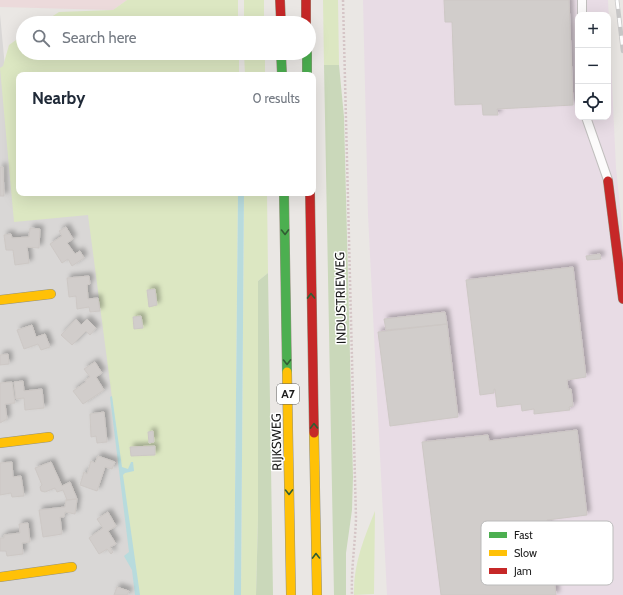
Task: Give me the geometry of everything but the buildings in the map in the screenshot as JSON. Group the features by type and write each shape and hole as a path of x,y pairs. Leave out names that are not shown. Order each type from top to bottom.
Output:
{"main road":[{"path":"280,0 281,16"},
{"path":"306,0 306,16"},
{"path":"281,60 282,72"},
{"path":"307,60 307,72"},
{"path":"608,181 623,299"},
{"name":"RIJKSWEG","path":"284,196 291,595"},
{"name":"A7","path":"310,196 317,595"},
{"path":"0,300 51,294"},
{"path":"0,443 49,437"},
{"path":"0,577 72,567"}],"lane":[{"path":"582,0 582,12"},
{"path":"587,120 608,181"}],"path":[{"name":"INDUSTRIEWEG","path":"343,0 355,506 352,595"}],"shaded area":[{"path":"0,0 127,0 113,10 0,7"},
{"path":"363,0 608,0 609,12 575,12 575,120 611,120 611,63 616,168 623,235 623,595 387,595 368,215"},
{"path":"0,14 19,217 91,210 200,595 0,595"}],"green space":[{"path":"127,0 238,0 238,16 53,16 59,12 113,10"},
{"path":"244,0 264,0 264,16 244,16"},
{"path":"323,0 338,0 339,65 324,65"},
{"path":"16,40 16,60 239,60 239,72 16,72 16,196 238,196 234,595 138,595 88,215 14,222 0,68 3,66 9,45"},
{"path":"244,60 265,60 265,72 245,72"},
{"path":"324,65 339,65 344,117 353,477 352,510 346,553 346,595 334,595"},
{"path":"244,196 267,196 268,273 258,281 258,518 256,595 241,595"},
{"path":"268,273 273,595 256,595 258,518 258,281"},
{"path":"375,511 374,594 354,595 357,562"}],"water":[{"path":"238,196 244,196 241,595 234,595"},
{"path":"112,396 122,467 128,469 131,462 133,462 134,471 123,475 140,595 135,595 132,570 124,556 129,552 110,397"}],"railway":[{"path":"617,0 623,51"}],"traffic: fast":[{"path":"281,60 282,72"},
{"path":"307,60 307,72"},
{"path":"284,196 287,372"}],"traffic: slow":[{"path":"0,300 51,294"},
{"path":"287,372 291,595"},
{"path":"314,433 317,595"},
{"path":"0,443 49,437"},
{"path":"0,577 72,567"}],"traffic: jam":[{"path":"280,0 281,16"},
{"path":"306,0 306,16"},
{"path":"608,181 623,299"},
{"path":"310,196 314,433"}]}
